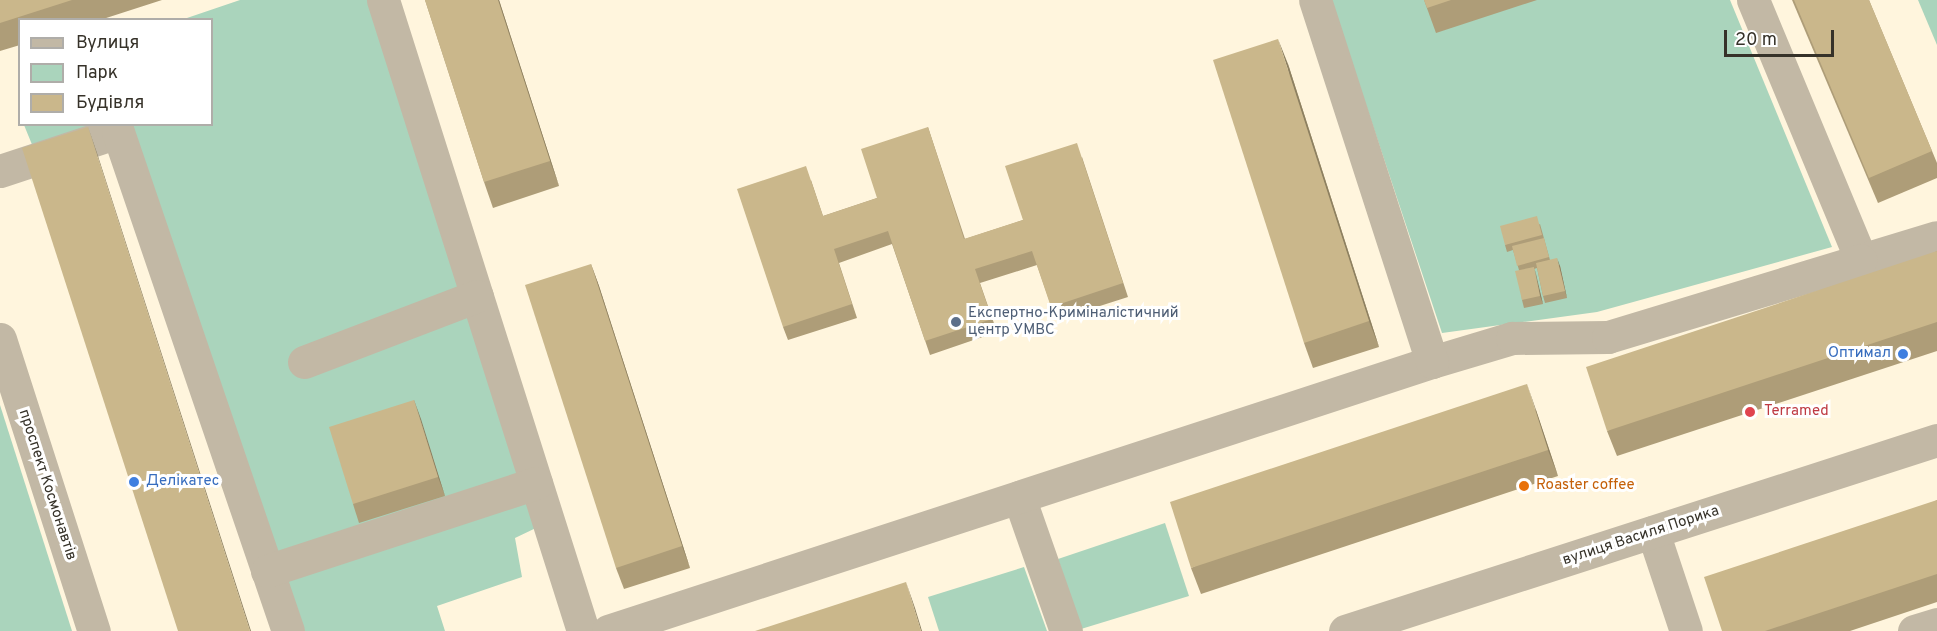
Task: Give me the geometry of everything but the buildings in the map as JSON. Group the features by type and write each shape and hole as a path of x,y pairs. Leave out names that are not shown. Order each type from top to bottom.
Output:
{"street":[{"path":"383,0 583,631"},
{"path":"1315,0 1432,362"},
{"path":"1753,0 1861,260"},
{"path":"0,171 118,132 288,631"},
{"path":"608,631 1432,362 1512,338 1608,337 1937,237"},
{"path":"304,362 477,296"},
{"name":"проспект Космонавтів","path":"0,339 93,631"},
{"name":"вулиця Василя Порика","path":"1345,631 1937,440"},
{"path":"267,571 536,483"},
{"path":"1019,497 1066,631"},
{"path":"1653,532 1686,631"},
{"path":"1914,631 1937,624"}],"green space":[{"path":"240,0 369,0 538,527 515,538 522,577 437,606 445,631 295,631 128,126 213,126 213,18 187,18"},
{"path":"1331,0 1730,0 1832,247 1597,312 1442,333"},
{"path":"1918,0 1937,0 1937,45"},
{"path":"24,126 95,126 33,147"},
{"path":"0,405 72,631 0,631"},
{"path":"1165,523 1189,596 1081,629 1058,559"},
{"path":"1024,567 1047,631 939,631 928,597"}],"place":[{"name":"Експертно-Криміналістичний центр УМВС","path":"956,322"},
{"name":"Оптимал","path":"1903,354"},
{"name":"Terramed","path":"1750,412"},
{"name":"Делікатес","path":"134,482"},
{"name":"Roaster coffee","path":"1524,486"}]}
